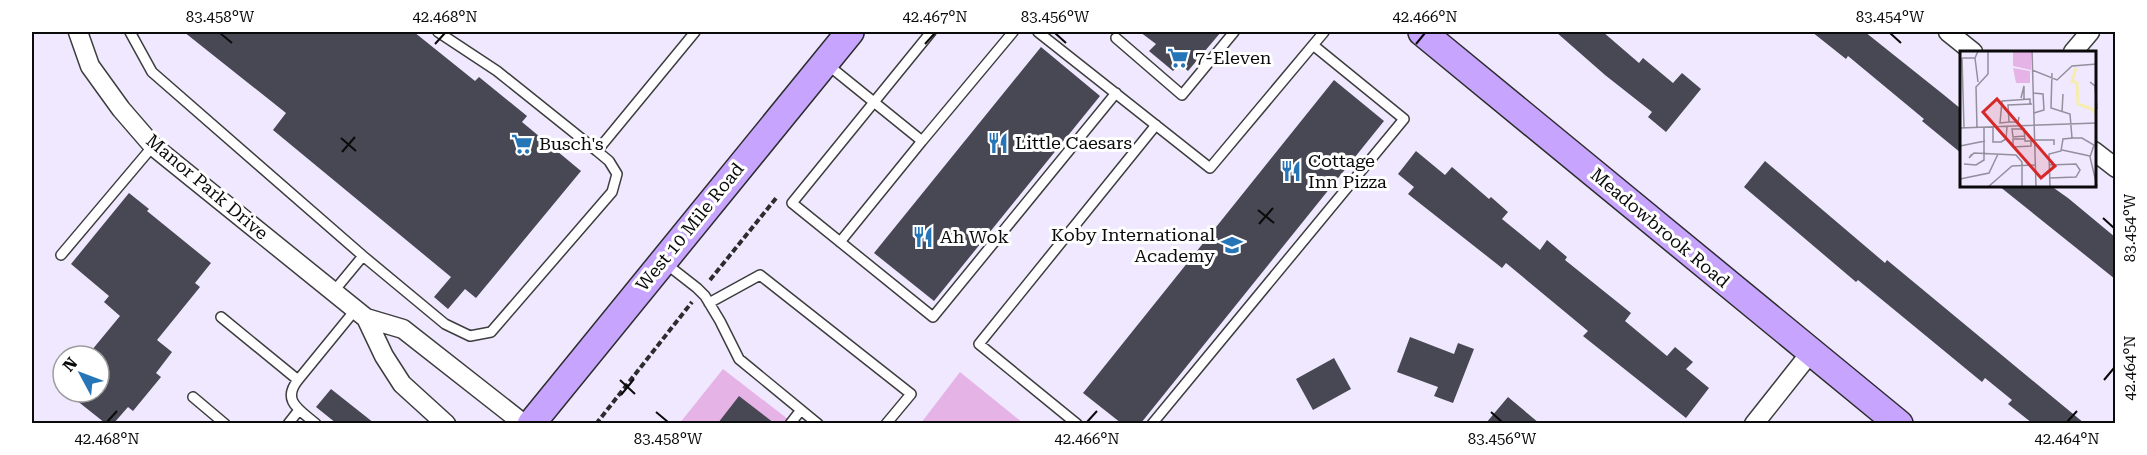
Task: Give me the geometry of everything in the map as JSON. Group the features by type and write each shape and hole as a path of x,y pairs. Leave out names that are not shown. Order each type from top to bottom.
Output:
{"street":[{"name":"Manor Park Drive","path":"78,32 90,66 121,109 153,146 361,313 403,329 524,423"},
{"name":"West 10 Mile Road","path":"531,423 849,32"},
{"name":"Meadowbrook Road","path":"1422,32 1899,423"},
{"path":"1948,32 1972,51"},
{"path":"2074,51 2090,32"},
{"path":"2096,153 2115,168"},
{"name":"Manor Park Drive","path":"361,313 402,384 446,423"},
{"path":"1754,423 1811,352"}],"lane":[{"path":"130,32 152,72 363,256 445,324 470,336 491,332 612,192 617,174 609,161 497,71 438,32"},
{"path":"597,151 695,32"},
{"path":"931,32 792,203 933,317 1116,93"},
{"path":"840,242 1013,32"},
{"path":"1038,32 1210,168 1324,32"},
{"path":"1116,38 1182,95 1234,32"},
{"path":"1152,423 1404,119 1313,45"},
{"path":"824,62 922,141"},
{"path":"1077,423 979,344 1156,125"},
{"path":"61,255 153,146"},
{"path":"334,291 363,256"},
{"path":"663,261 701,291 739,359 818,423"},
{"path":"709,303 760,274 910,394 886,423"},
{"path":"316,423 292,402 291,394 298,380 361,313"},
{"path":"221,317 298,380"},
{"path":"192,397 225,423"},
{"path":"288,423 299,410"},
{"path":"790,423 801,410"}],"path":[{"path":"596,423 781,192"}],"shaded area":[{"path":"723,369 793,423 679,424"},
{"path":"960,372 1023,423 921,423"}],"building":[{"path":"184,32 414,32 475,81 479,77 527,116 522,122 581,171 476,298 465,289 448,309 434,297 451,277 273,130 286,113"},
{"name":"7-Eleven","path":"1140,32 1221,32 1188,71 1180,64 1173,71 1149,51 1156,44"},
{"path":"1556,32 1603,32 1639,63 1643,58 1673,83 1682,73 1701,89 1666,132 1648,117 1652,112"},
{"path":"1812,32 1865,32 1944,95 1960,108 1960,152 1848,56 1846,59"},
{"path":"1041,47 1100,96 934,301 874,253"},
{"path":"1334,80 1384,121 1141,423 1121,423 1083,393"},
{"path":"1416,151 1445,175 1452,167 1489,199 1491,197 1508,212 1502,219 1540,250 1547,240 1567,257 1565,260 1631,313 1625,321 1667,356 1675,347 1693,362 1686,369 1709,388 1686,418 1583,336 1588,331 1506,263 1502,268 1408,194 1414,187 1398,174"},
{"path":"1765,161 1885,263 1887,260 2084,423 2032,423 2008,404 2012,400 1985,378 1982,382 1858,280 1856,282 1744,187"},
{"path":"2001,188 2054,188 2068,198 2115,237 2115,279"},
{"path":"129,193 149,209 147,211 211,263 195,283 200,287 157,340 172,352 156,373 161,377 133,411 128,407 114,423 105,423 81,404 111,404 111,344 97,344 120,316 104,302 109,296 71,264"},
{"path":"1410,337 1454,354 1458,343 1474,349 1453,403 1434,396 1438,387 1397,372"},
{"path":"1334,358 1351,389 1313,410 1296,379"},
{"path":"331,389 374,423 336,423 316,407"},
{"path":"739,396 774,423 718,423"},
{"path":"1508,397 1539,423 1486,423"}],"place":[{"name":"7-Eleven","path":"1178,58"},
{"name":"Little Caesars","path":"998,143"},
{"name":"Busch's","path":"522,144"},
{"name":"Cottage Inn Pizza","path":"1291,171"},
{"name":"Ah Wok","path":"923,237"},
{"name":"Koby International Academy","path":"1232,245"}]}
